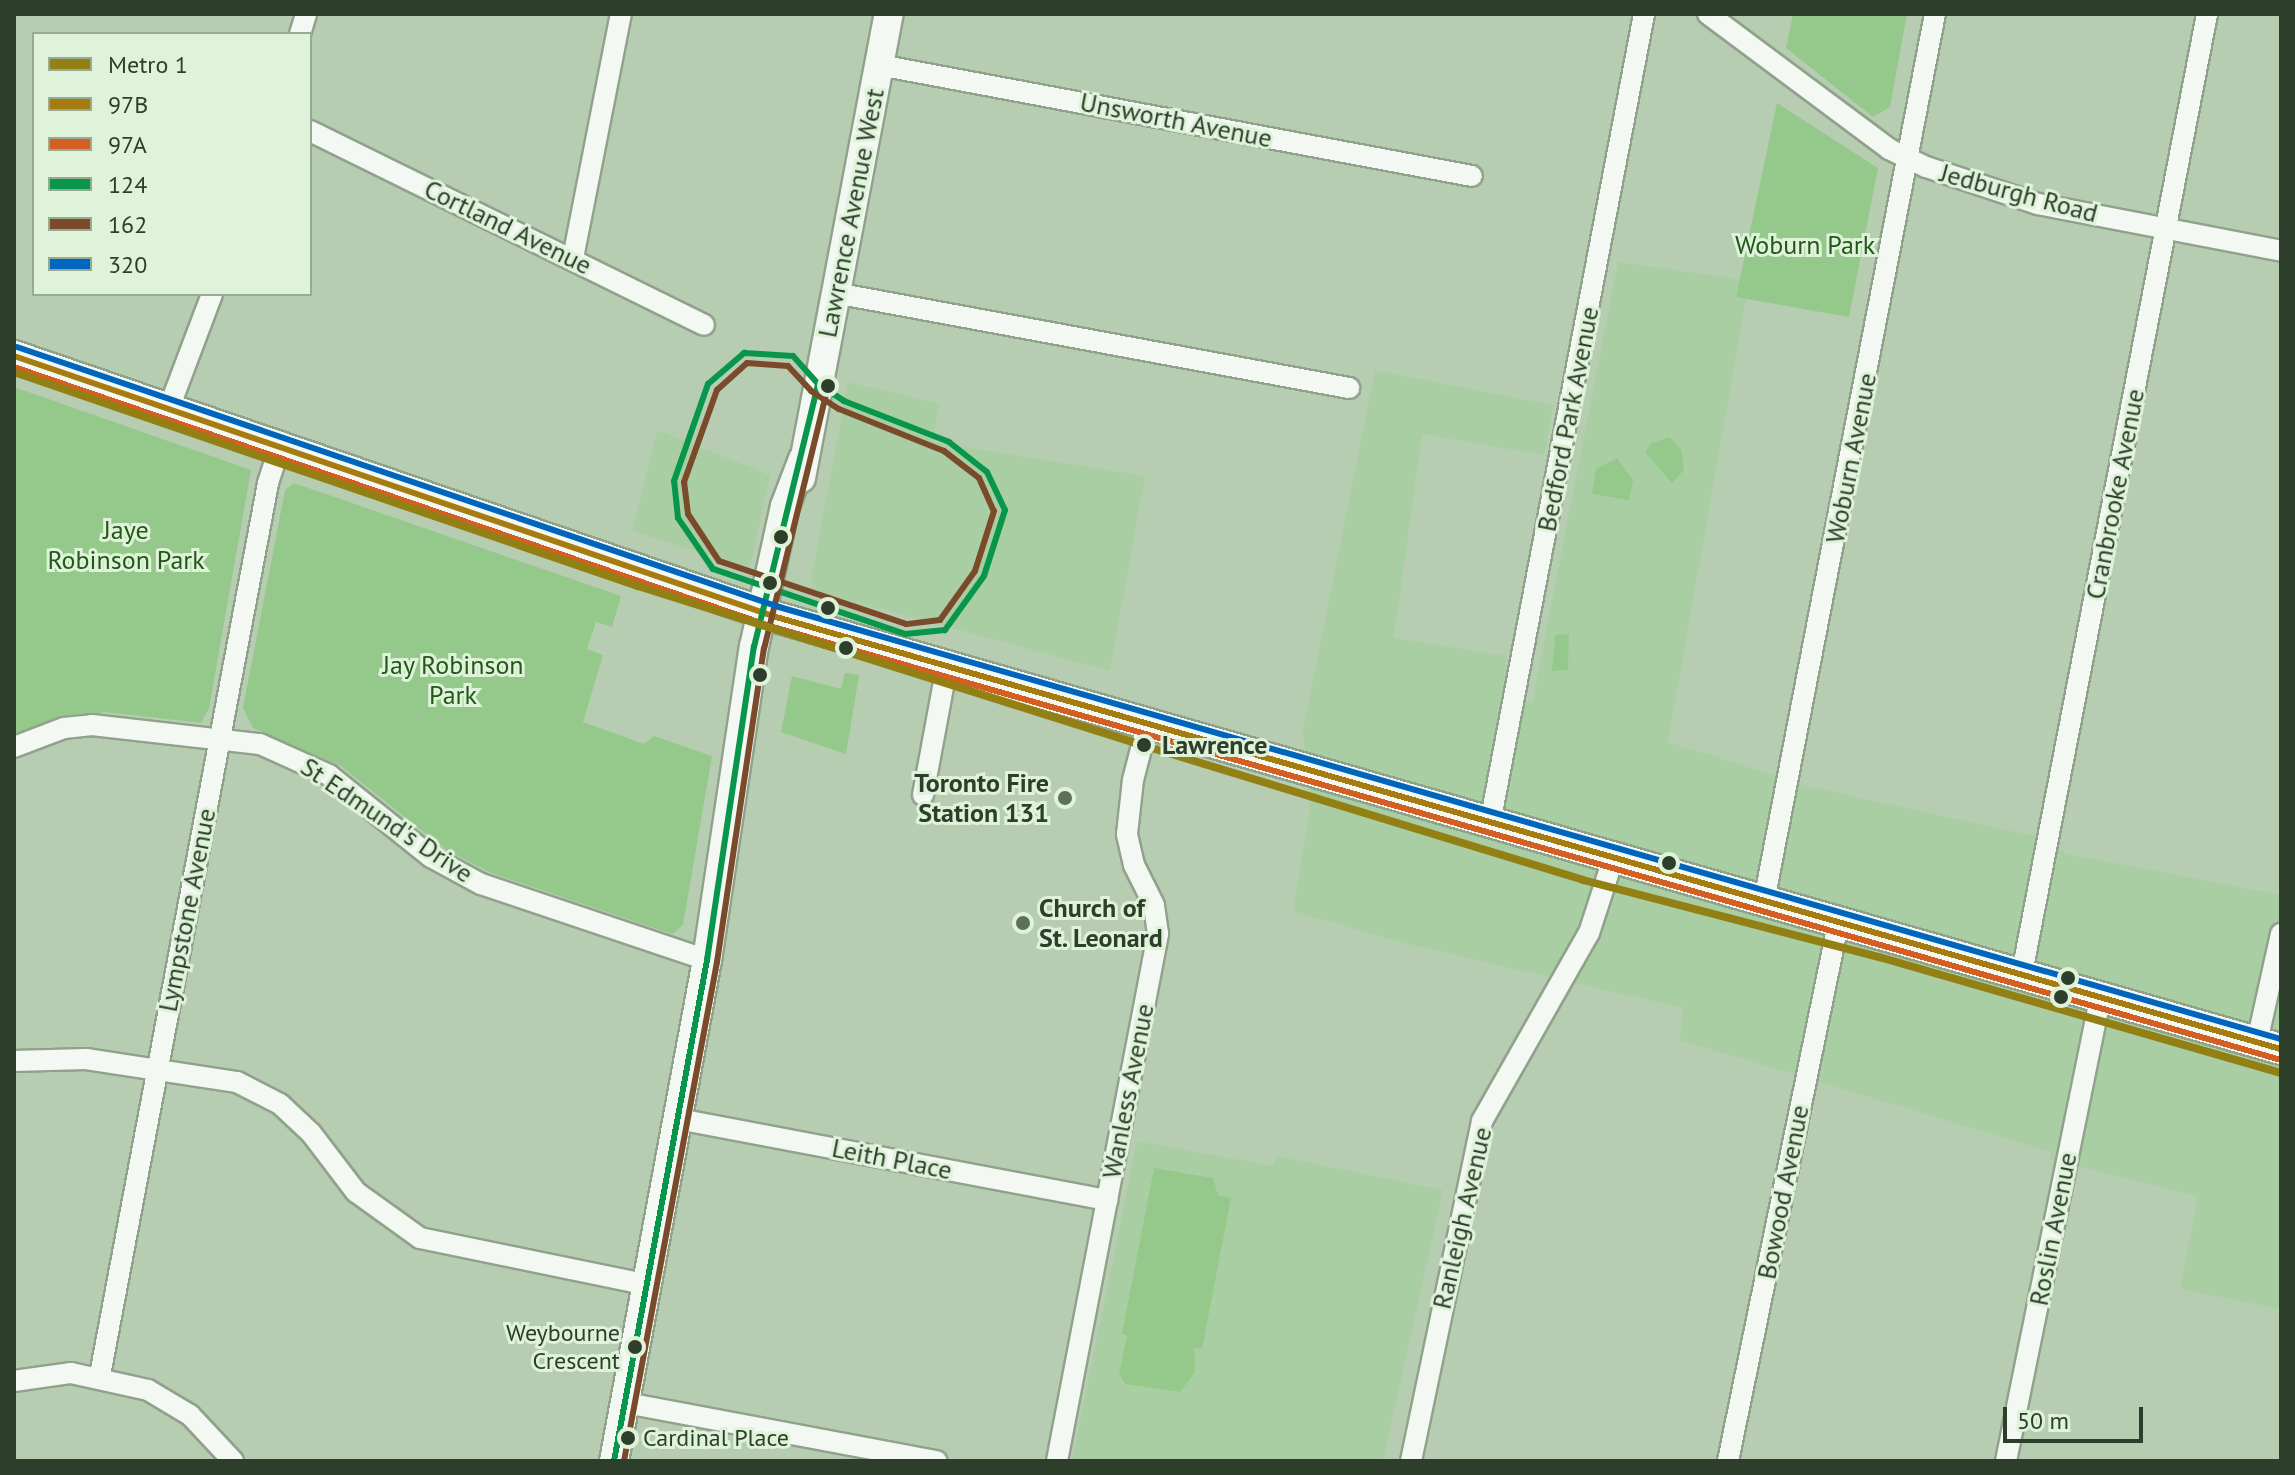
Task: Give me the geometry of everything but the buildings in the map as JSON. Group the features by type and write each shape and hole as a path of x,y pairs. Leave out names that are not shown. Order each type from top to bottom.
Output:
{"main road":[{"name":"Lawrence Avenue West","path":"614,1461 707,960 738,759 769,614 785,506 803,459 889,14"},
{"path":"14,356 769,614 1147,726 1838,924 2022,973 2269,1046"}],"street":[{"path":"573,258 621,14"},
{"name":"Bedford Park Avenue","path":"1490,823 1644,14"},
{"name":"Jedburgh Road","path":"1708,14 1907,158 1997,193 2281,251"},
{"name":"Woburn Avenue","path":"1764,901 1935,14"},
{"name":"Cranbrooke Avenue","path":"2022,973 2207,14"},
{"name":"Unsworth Avenue","path":"879,65 1472,176"},
{"name":"Cortland Avenue","path":"312,132 704,325"},
{"path":"835,293 1349,388"},
{"path":"169,408 211,296"},
{"name":"Lympstone Avenue","path":"100,1375 268,483 280,446"},
{"path":"923,795 947,666"},
{"name":"St Edmund's Drive","path":"14,747 64,728 92,725 260,744 313,765 359,795 431,857 481,884 707,960"},
{"name":"Wanless Avenue","path":"1057,1461 1158,934 1154,905 1134,865 1127,834 1133,780 1147,726"},
{"name":"Ranleigh Avenue","path":"1411,1461 1482,1121 1589,933 1613,859"},
{"name":"Bowood Avenue","path":"1728,1461 1838,924"},
{"path":"2269,1046 2281,934"},
{"name":"Roslin Avenue","path":"2006,1461 2101,996"},
{"path":"14,1061 86,1059 237,1082 280,1104 311,1133 356,1192 420,1238 648,1285"},
{"name":"Leith Place","path":"678,1119 1107,1200"},
{"path":"14,1381 52,1373 100,1375 168,1400 207,1430 233,1461"},
{"path":"626,1403 937,1461"}],"shaded area":[{"path":"1618,262 1739,279 1736,297 1746,299 1668,742 1811,787 2034,836 2068,854 2281,895 2281,1309 2180,1289 2198,1196 2050,1159 2051,1152 1680,1040 1683,1008 1399,942 1293,911 1310,810 1303,731 1375,370 1553,405 1544,455 1422,434 1394,638 1507,656 1504,695 1532,703"},
{"path":"848,382 939,404 933,442 1145,476 1110,671 819,592 811,580"},
{"path":"657,430 770,475 750,568 632,531"},
{"path":"1137,1141 1274,1166 1277,1156 1443,1190 1383,1461 1072,1461"}],"green space":[{"path":"1793,14 1907,14 1890,107 1873,117 1786,48"},
{"name":"Woburn Park","path":"1777,103 1878,168 1849,317 1736,297"},
{"name":"Jaye Robinson Park","path":"14,387 251,470 209,708 201,723 104,712 14,733"},
{"path":"1670,437 1681,450 1684,470 1672,483 1645,452 1651,443"},
{"path":"1617,458 1633,480 1629,500 1592,494 1596,469"},
{"name":"Jay Robinson Park","path":"294,483 621,596 612,627 596,622 587,649 603,655 583,722 644,744 654,736 712,756 683,925 672,934 491,873 445,849 341,766 253,728 243,708 285,490"},
{"path":"1569,634 1568,670 1552,671 1555,635"},
{"path":"845,673 859,675 846,754 781,732 792,676 841,689"},
{"path":"1154,1168 1213,1178 1218,1195 1231,1198 1202,1349 1194,1348 1195,1372 1180,1392 1125,1384 1119,1374 1127,1336 1122,1334"}],"metro line":[{"name":"1","path":"14,372 638,586 1142,745 1583,880 1879,957 2281,1073"}],"transit line":[{"name":"320","path":"17,347 779,607 2281,1039"},
{"name":"124","path":"744,353 793,356 818,384 844,401 949,442 987,472 1005,510 984,576 945,630 905,634 713,569 678,518 674,481 708,384 744,353"},
{"name":"97B","path":"14,356 776,617 2281,1049"},
{"name":"162","path":"747,363 788,366 811,391 839,409 944,451 979,478 994,511 975,571 940,620 906,624 719,561 688,514 684,482 717,390 747,363"},
{"name":"97A","path":"14,367 773,627 2278,1059"},
{"name":"124","path":"614,1461 707,960 754,647 818,384"},
{"name":"162","path":"624,1461 717,962 764,649 828,386"}],"place":[{"name":"Lawrence","path":"1144,745"},
{"name":"Toronto Fire Station 131","path":"1065,798"},
{"name":"Church of St. Leonard","path":"1023,923"},
{"name":"Weybourne Crescent","path":"635,1347"},
{"name":"Cardinal Place","path":"628,1438"}]}
